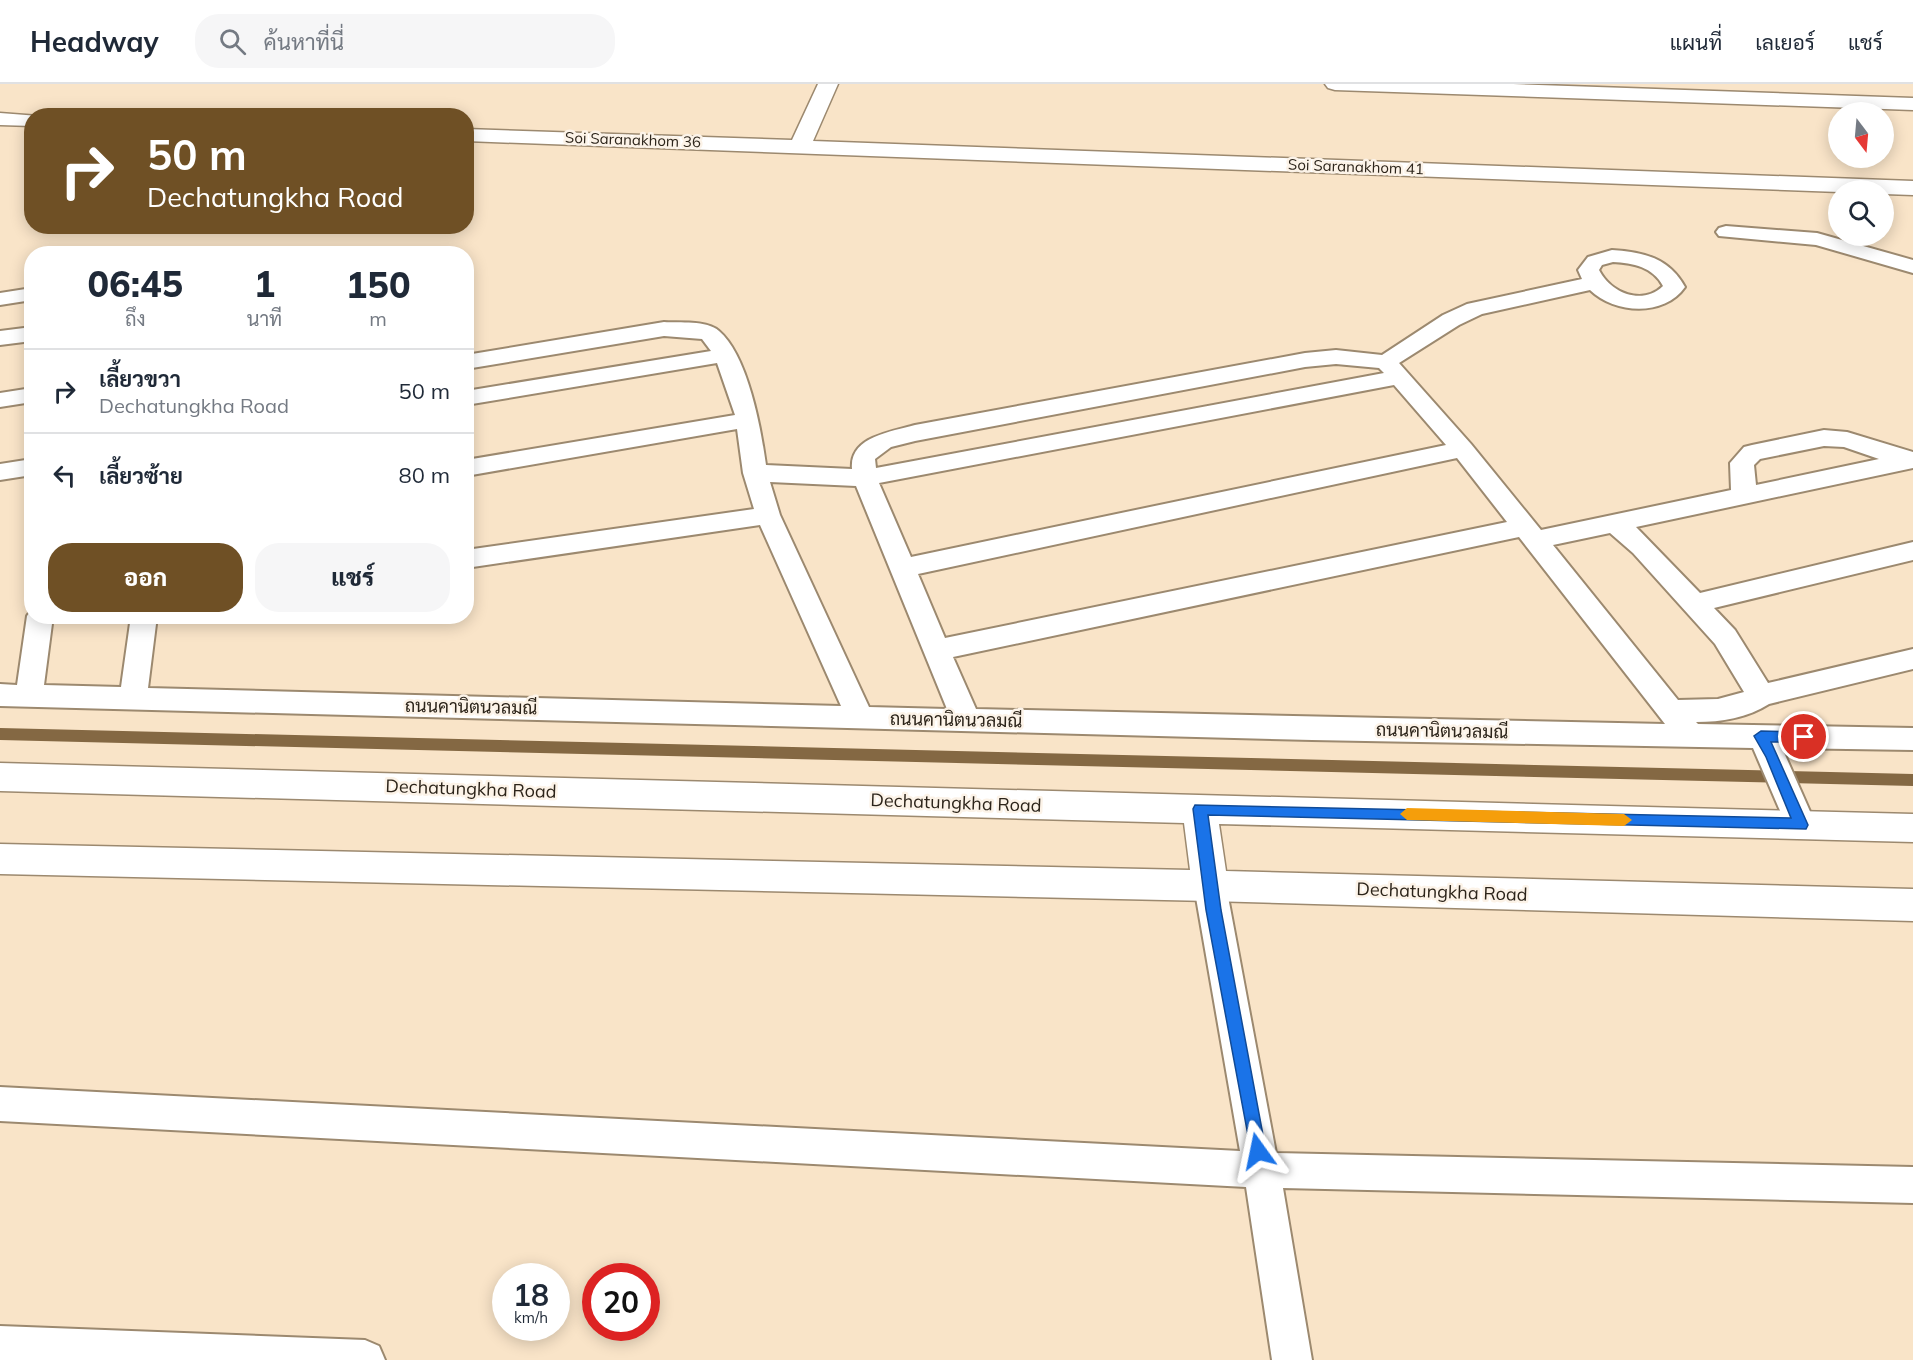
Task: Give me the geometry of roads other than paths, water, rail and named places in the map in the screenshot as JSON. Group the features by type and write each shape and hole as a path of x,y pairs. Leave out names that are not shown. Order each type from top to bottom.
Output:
{"street":[{"path":"800,146 828,84"},
{"path":"1335,84 1913,104"},
{"path":"0,119 24,120"},
{"name":"Soi Saranakhom 36","path":"474,135 800,146"},
{"name":"Soi Saranakhom 41","path":"800,146 1913,188"},
{"name":"Dechatungkha Road","path":"0,777 1200,809 1796,815 1913,828"},
{"path":"1200,809 1212,898"},
{"name":"Dechatungkha Road","path":"0,859 1212,898 1913,905"}],"lane":[{"path":"1726,232 1817,240 1913,267"},
{"path":"755,473 866,478 1393,370 1451,320 1475,309 1592,283"},
{"path":"0,299 24,295"},
{"path":"474,361 664,329 696,330 710,334 725,355 748,420 755,473 768,515 860,717"},
{"path":"0,338 24,335"},
{"path":"474,397 725,355"},
{"path":"966,720 866,478 863,457 883,441 915,433 1305,360 1336,357 1393,370 1463,449 1690,735"},
{"path":"0,400 24,396"},
{"path":"474,467 748,420"},
{"path":"1744,496 1742,464 1752,453 1804,442 1824,438 1847,440 1910,461"},
{"path":"903,568 1463,449"},
{"path":"937,650 1529,534 1565,532 1615,523 1910,461"},
{"path":"0,472 24,468"},
{"path":"474,558 768,515"},
{"path":"1615,523 1696,603 1725,637 1761,695"},
{"path":"1696,603 1913,551"},
{"path":"29,696 39,624"},
{"path":"133,699 143,624"},
{"path":"1671,711 1725,710 1748,705 1761,695 1913,658"},
{"name":"ถนนคานิตนวลมณี","path":"0,695 966,720 1690,735 1767,746 1913,739"},
{"path":"1767,746 1796,815"},
{"path":"1212,898 1246,1095 1262,1170 1292,1360"},
{"path":"0,1104 1262,1170 1913,1185"},
{"path":"0,1346 365,1360"}],"waterway":[{"path":"0,734 1913,780"}]}
